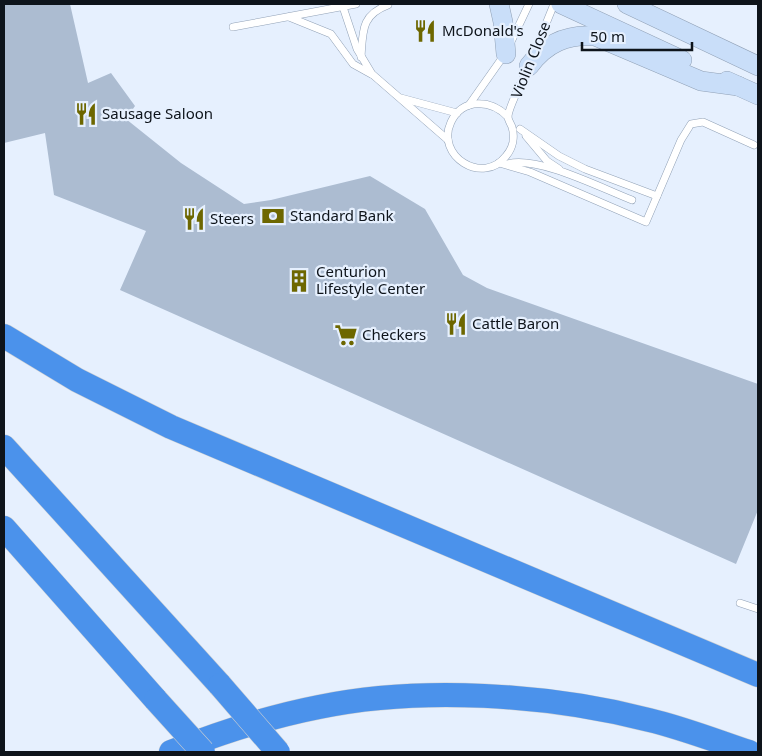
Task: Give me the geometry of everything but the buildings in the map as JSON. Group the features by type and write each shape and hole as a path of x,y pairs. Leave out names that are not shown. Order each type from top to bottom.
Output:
{"highway":[{"path":"4,336 77,380 171,427 758,675"},
{"path":"4,448 220,685 278,752"},
{"path":"4,528 203,752"},
{"path":"171,752 214,735 320,707 432,695 584,706 649,720 749,752"}],"main road":[{"path":"499,4 506,54"},
{"path":"562,4 758,95"},
{"path":"627,4 758,66"},
{"path":"529,66 537,55 558,40 577,35 595,36 700,81 738,86"}],"lane":[{"path":"233,27 342,5 356,4"},
{"name":"Violin Close","path":"457,113 469,105 506,54 528,4"},
{"name":"Violin Close","path":"509,120 554,4"},
{"path":"342,5 361,58 372,74"},
{"path":"361,58 366,20 376,9 388,5"},
{"path":"287,17 331,34 353,64 372,74 448,140"},
{"path":"398,97 457,113 448,130 448,140 454,155 467,166 484,169 524,161 563,172 632,200"},
{"name":"Violin Close","path":"469,105 491,104 509,120 513,137 512,147 503,164"},
{"path":"509,120 559,156 585,169 657,196"},
{"path":"503,164 646,222 681,140 690,124 704,122 754,145"},
{"path":"520,129 547,161 563,172"},
{"path":"740,603 758,610"}],"place":[{"name":"McDonald's","path":"425,31"},
{"name":"Sausage Saloon","path":"86,114"},
{"name":"Standard Bank","path":"273,216"},
{"name":"Steers","path":"194,219"},
{"name":"Centurion Lifestyle Center","path":"299,281"},
{"name":"Cattle Baron","path":"456,324"},
{"name":"Checkers","path":"346,335"}]}
